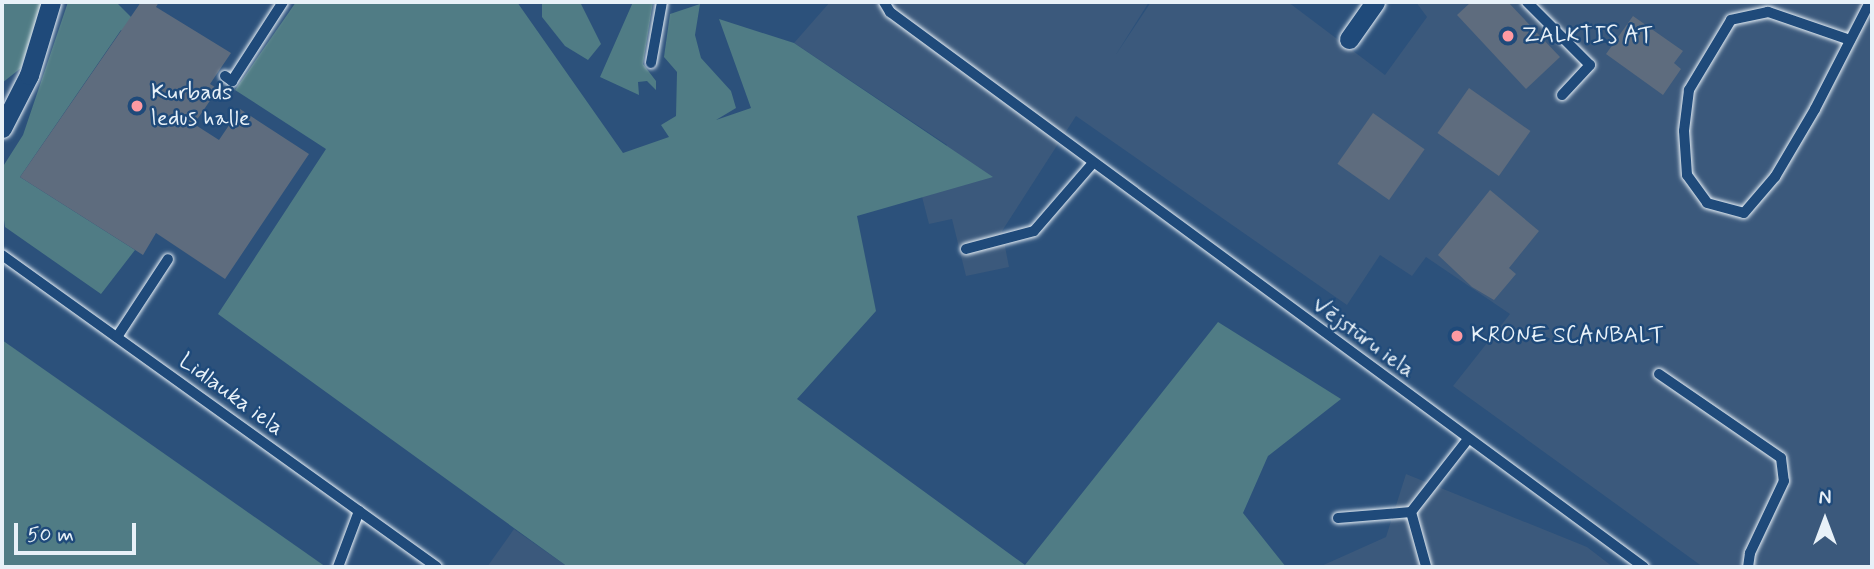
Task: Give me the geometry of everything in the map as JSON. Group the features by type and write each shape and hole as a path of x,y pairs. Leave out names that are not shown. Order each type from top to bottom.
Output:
{"street":[{"path":"2,128 29,75 51,2"},
{"path":"1349,39 1375,2"}],"lane":[{"path":"225,76 232,81 283,2"},
{"path":"650,63 662,2"},
{"name":"Vējstūru iela","path":"884,2 890,12 1060,139 1644,567"},
{"path":"1528,2 1590,65 1562,95"},
{"path":"1850,40 1768,12 1731,20 1689,90 1684,131 1687,175 1707,203 1744,213 1760,195 1782,166 1850,40 1870,2"},
{"path":"966,249 1034,231 1093,163"},
{"name":"Lidlauka iela","path":"2,255 437,567"},
{"path":"117,337 168,259"},
{"path":"1659,374 1781,458 1784,481 1750,553 1748,567"},
{"path":"1338,518 1411,512 1468,439"},
{"path":"338,567 359,511"},
{"path":"1411,512 1426,566"}],"shaded area":[{"path":"830,2 873,2 890,12 897,2 1149,2 1115,56 1151,2 1288,2 1385,75 1427,17 1416,2 1872,2 1872,567 1703,567 1453,386 1510,314 1426,257 1412,276 1380,255 1347,305 1076,116 1002,231 1009,267 966,276 952,219 929,224 919,185 947,145 794,43"},
{"path":"1406,474 1587,547 1613,567 1319,567 1386,537"},
{"path":"514,529 568,567 487,567"}],"green space":[{"path":"2,2 42,2 21,68 2,83"},
{"path":"68,2 116,2 136,22 128,33 121,30 20,177 135,250 101,294 5,227 2,206 2,168 23,135"},
{"path":"296,2 517,2 623,153 669,137 661,125 676,116 677,72 664,57 670,14 700,4 695,35 701,58 731,91 736,108 716,120 751,108 719,19 794,43 993,177 857,216 876,311 797,399 1025,565 1218,322 1341,399 1268,456 1243,513 1286,567 568,567 218,314 326,149 235,90"},
{"path":"542,2 580,2 601,44 588,60 565,46 542,17"},
{"path":"633,2 653,2 643,64 656,81 656,90 647,81 638,82 639,95 600,77"},
{"path":"2,340 326,567 2,567"}],"building":[{"path":"141,2 159,2 156,7 231,53 210,84 218,89 194,124 219,140 240,109 309,154 225,279 156,233 143,255 20,177"},
{"name":"ZALKTIS AT","path":"1471,2 1508,2 1560,57 1526,89 1457,15"},
{"path":"1633,16 1683,51 1674,63 1681,69 1663,95 1606,54"},
{"path":"1469,88 1530,131 1499,176 1437,133"},
{"path":"1373,113 1425,149 1389,200 1337,164"},
{"path":"1490,190 1539,231 1509,268 1516,274 1494,300 1472,287 1438,255"}],"place":[{"name":"ZALKTIS AT","path":"1508,36"},
{"name":"Kurbads ledus halle","path":"137,106"},
{"name":"KRONE SCANBALT","path":"1457,336"}]}
